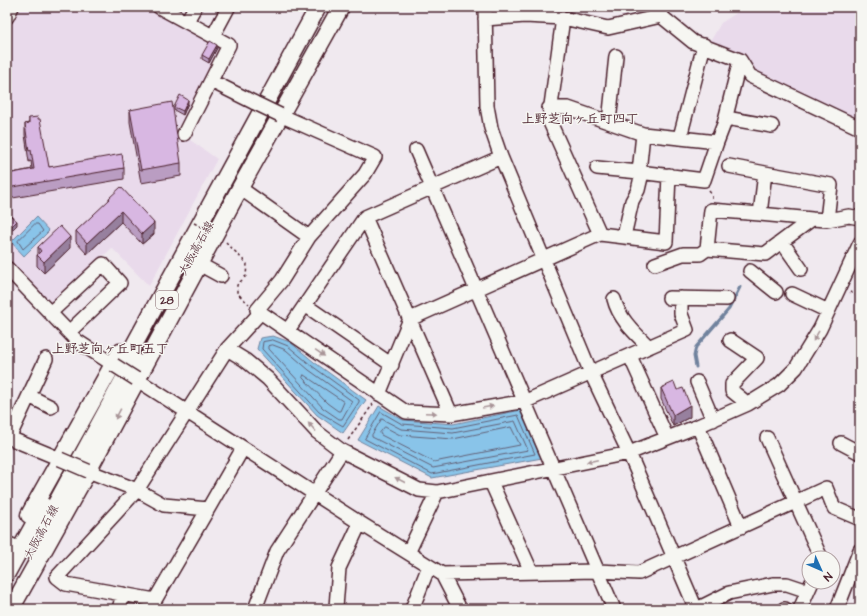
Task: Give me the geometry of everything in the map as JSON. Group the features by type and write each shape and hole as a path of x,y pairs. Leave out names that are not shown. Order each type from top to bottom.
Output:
{"main road":[{"path":"9,548 114,364 307,7"},
{"name":"大阪高石線","path":"7,572 238,156 318,7"},
{"name":"大阪高石線","path":"7,595 329,7"},
{"path":"11,609 88,471 199,264 213,233 240,188 341,7"}],"street":[{"path":"7,17 12,7"},
{"path":"159,7 229,45 184,134"},
{"path":"187,21 195,7"},
{"path":"213,36 228,8"},
{"path":"801,586 773,584 729,593 696,609 629,453 591,373 545,259 501,157 491,128 487,106 485,13 524,12 563,18 608,28 660,12 693,42 740,60 750,76 860,128"},
{"path":"563,18 549,108 549,120 600,234"},
{"path":"680,138 704,45"},
{"path":"609,122 616,56"},
{"path":"597,168 704,180 726,118 740,60"},
{"path":"211,81 280,115 375,157 365,174 309,237 282,280 259,311 227,349 137,490 57,577 66,584 122,594 153,604 243,448"},
{"path":"549,108 568,108 643,134 717,142"},
{"path":"726,118 772,126"},
{"path":"624,236 632,201 638,190 641,172 643,134"},
{"path":"416,150 526,401 614,609"},
{"path":"288,330 365,217 501,157"},
{"path":"730,166 831,185 827,220"},
{"path":"760,214 765,173"},
{"path":"668,259 666,242 669,175"},
{"path":"240,188 309,237"},
{"path":"707,249 711,210 827,220 849,216 860,218"},
{"path":"365,217 451,414"},
{"path":"776,292 747,274 765,254 812,219"},
{"path":"376,399 392,365 410,319 600,234 666,242"},
{"path":"782,242 801,269"},
{"path":"227,349 245,360 268,379 317,432 342,451 419,490 436,492 629,453 670,438 748,404 779,385 796,368 820,329 828,311 856,263 860,243"},
{"path":"655,264 682,254 700,254 707,249 765,254"},
{"path":"50,313 103,264 120,283 69,332"},
{"path":"199,264 221,276"},
{"path":"7,268 77,341 442,574 460,609"},
{"path":"792,294 828,311"},
{"path":"259,311 288,330 376,399 406,412 451,414 526,401 687,330 675,298 727,299"},
{"path":"614,299 616,307 628,325 649,347"},
{"path":"305,306 392,365"},
{"path":"730,340 757,358 732,384 732,391 748,404"},
{"path":"630,356 670,438"},
{"path":"46,359 8,438 137,490 164,505 208,509"},
{"path":"697,382 713,420"},
{"path":"29,396 52,406"},
{"path":"654,396 670,438"},
{"path":"698,426 741,527"},
{"path":"767,438 818,550"},
{"path":"841,443 860,453"},
{"path":"255,609 277,551 342,451"},
{"path":"491,482 531,571"},
{"path":"442,574 598,570 639,572 826,488 834,508 860,519"},
{"path":"408,553 436,492"},
{"path":"338,609 336,607 339,568 360,523"},
{"path":"838,609 860,551"},
{"path":"412,609 429,566"},
{"path":"800,609 809,590"},
{"path":"119,609 122,594"}],"path":[{"path":"704,180 712,195 711,210"},
{"path":"194,223 221,237 247,264 246,276 237,285 237,293 240,298 259,311"},
{"path":"342,451 348,439 376,399"}],"shaded area":[{"path":"19,7 147,7 220,45 221,49 176,130 217,159 149,286 112,248 53,303 50,304 7,260 7,35"},
{"path":"746,7 860,7 860,120 783,88 773,77 756,76 710,42 721,23"}],"water":[{"path":"36,217 49,231 24,256 11,242"},
{"path":"273,336 290,342 314,362 366,400 343,433 317,415 257,349 260,338"},
{"path":"379,406 403,420 453,424 521,410 542,458 432,478 358,440"}],"building":[{"path":"210,41 217,45 209,59 202,55"},
{"path":"180,95 188,100 183,111 174,107"},
{"path":"172,102 181,163 141,170 130,110"},
{"path":"38,117 38,119 40,119 49,167 122,154 124,168 7,188 7,174 34,169 31,150 29,151 25,124 29,123 29,118"},
{"path":"121,187 154,223 142,234 121,211 87,243 76,231"},
{"path":"11,216 17,221 7,231 7,220"},
{"path":"60,226 70,237 44,262 37,255 41,251 38,247"},
{"path":"674,382 677,390 683,388 690,405 673,415 661,388"}],"waterway":[{"path":"696,367 694,356 696,347 729,309 740,287"}],"district":[{"name":"上野芝向ヶ丘町四丁","path":"580,118"},
{"name":"上野芝向ヶ丘町五丁","path":"110,348"}]}
